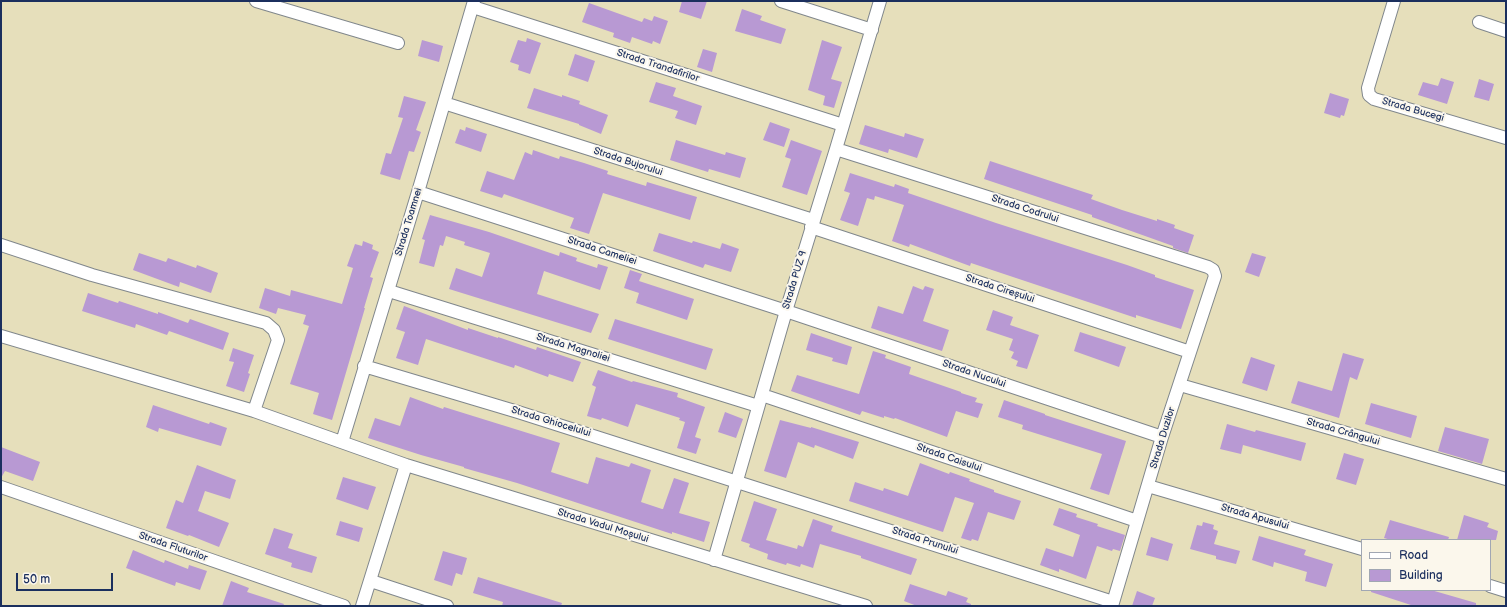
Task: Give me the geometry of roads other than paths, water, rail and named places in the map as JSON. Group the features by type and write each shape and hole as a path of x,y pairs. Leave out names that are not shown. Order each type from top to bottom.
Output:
{"street":[{"path":"256,1 398,43"},
{"path":"781,1 872,30"},
{"name":"Strada PUZ 9","path":"714,560 786,310 880,1"},
{"name":"Strada Bucegi","path":"1394,1 1368,88 1369,95 1374,99 1506,138"},
{"name":"Strada Toamnei","path":"342,442 364,366 389,291 474,4"},
{"name":"Strada Trandafirilor","path":"474,4 843,125"},
{"path":"1478,22 1506,31"},
{"name":"Strada Bujorului","path":"444,103 812,224"},
{"name":"Strada Codrului","path":"836,149 1213,270"},
{"name":"Strada Cameliei","path":"418,192 786,310"},
{"name":"Strada Cireșului","path":"812,224 1190,352"},
{"path":"1,245 92,275 266,323 274,330 278,340 254,411"},
{"name":"Strada Duzilor","path":"1112,604 1162,437 1215,276 1213,270"},
{"name":"Strada Magnoliei","path":"389,291 760,401"},
{"name":"Strada Nucului","path":"786,310 1162,437"},
{"name":"Strada Vadul Moșului","path":"1,336 254,411 406,465 866,606"},
{"name":"Strada Ghiocelului","path":"364,366 518,412 737,481"},
{"name":"Strada Crângului","path":"1180,385 1506,479"},
{"name":"Strada Caisului","path":"760,401 1137,521"},
{"path":"362,606 406,465"},
{"name":"Strada Prunului","path":"737,481 1112,604"},
{"name":"Strada Apusului","path":"1148,486 1361,549"},
{"name":"Strada Fluturilor","path":"1,487 344,606"},
{"path":"370,581 447,606"},
{"path":"1491,586 1506,591"}]}
